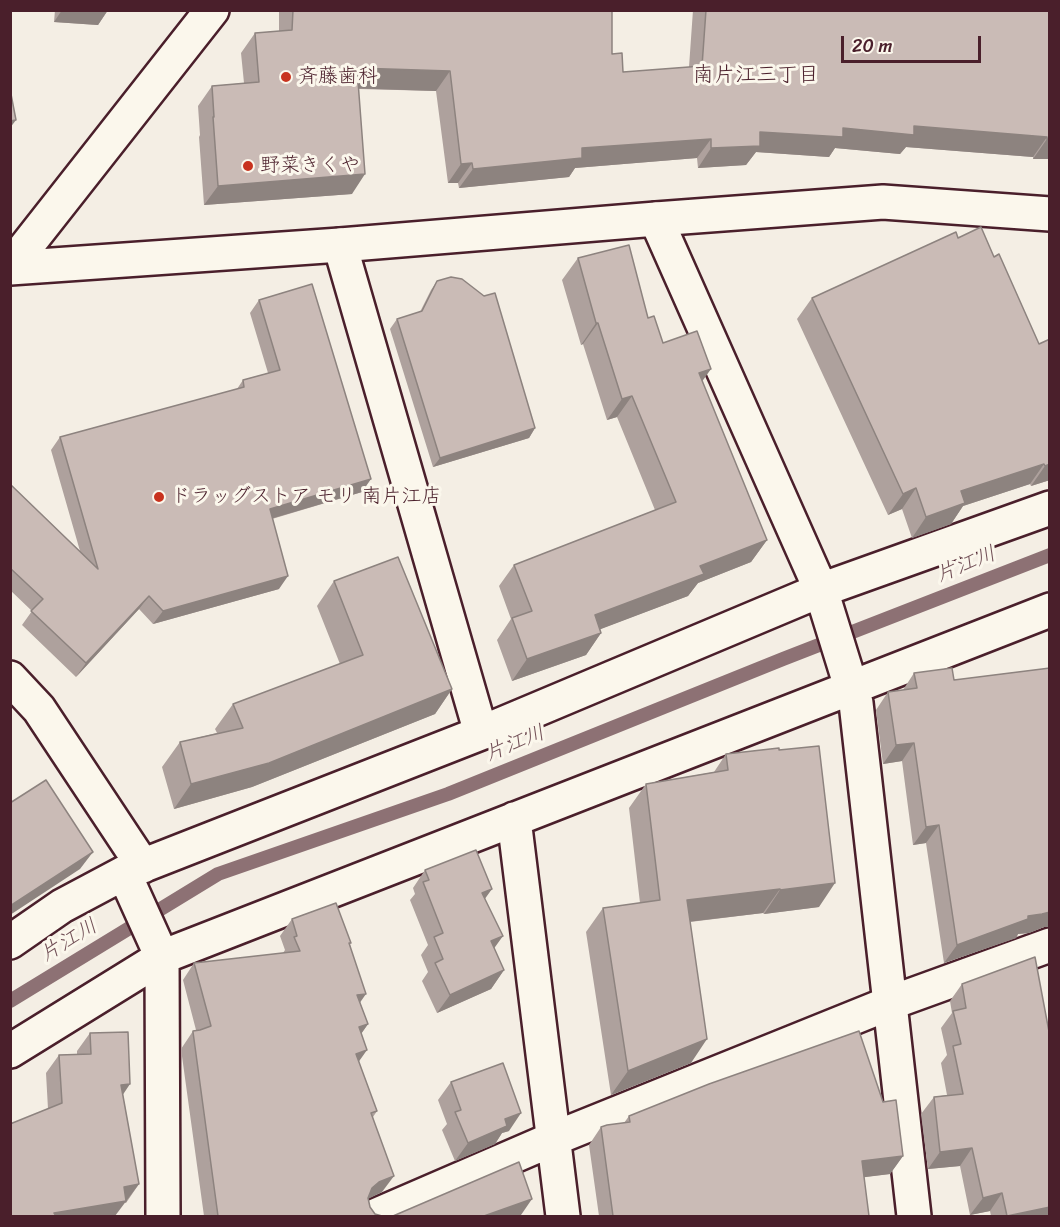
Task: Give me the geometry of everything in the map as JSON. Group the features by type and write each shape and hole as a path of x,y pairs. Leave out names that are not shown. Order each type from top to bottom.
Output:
{"street":[{"path":"10,267 212,10"},
{"path":"10,267 340,245 883,202 1050,214"},
{"path":"656,219 821,590 856,703 914,1216"},
{"path":"340,245 481,733"},
{"path":"10,942 62,906 133,870 481,733 821,590 1050,508"},
{"path":"10,1051 162,957 1050,610"},
{"path":"10,678 39,709 133,870 162,957 163,1216"},
{"path":"514,819 563,1216"},
{"path":"375,1216 553,1139 890,1003 1050,945"}],"building":[{"path":"293,10 612,10 612,54 622,53 623,72 702,66 706,10 1050,10 1050,139 914,126 914,135 843,128 843,137 760,132 760,146 711,148 711,139 582,148 582,158 473,169 472,163 461,164 450,71 357,68 365,174 218,186 212,86 259,82 255,33 292,30"},
{"path":"10,89 16,120 10,121"},
{"path":"981,227 994,257 999,254 1039,344 1050,339 1050,464 961,491 965,503 926,517 916,488 903,494 812,298 956,232 958,238"},
{"path":"629,245 648,318 654,316 663,343 697,331 711,369 699,373 767,540 700,566 704,574 595,615 601,633 527,659 512,618 532,611 514,565 676,502 632,396 622,399 598,323 596,323 578,258"},
{"path":"451,277 462,279 484,296 495,293 535,428 440,458 397,319 422,311 437,281"},
{"path":"312,284 371,479 270,509 288,576 163,611 149,596 86,663 31,611 43,599 10,568 10,484 98,569 60,437 244,387 243,380 280,370 259,300"},
{"path":"398,557 452,689 269,763 191,784 180,742 243,728 233,704 363,655 334,581"},
{"path":"952,668 954,680 1050,668 1050,912 1028,916 1028,919 957,945 939,825 926,827 914,743 896,745 888,692 917,688 914,673"},
{"path":"819,746 835,883 687,900 707,1039 628,1071 603,908 660,900 646,784 728,770 726,754"},
{"path":"46,780 93,852 10,906 10,803"},
{"path":"476,850 492,889 482,893 503,936 491,941 504,970 450,995 435,963 443,959 434,937 443,933 423,882 429,880 425,870"},
{"path":"336,903 366,994 357,995 368,1024 359,1027 367,1050 356,1054 377,1111 371,1113 394,1176 379,1182 372,1188 368,1198 375,1214 382,1216 218,1216 193,1032 211,1026 194,963 300,951 294,937 297,936 292,919"},
{"path":"1035,957 1050,1037 1050,1207 1007,1216 1002,1193 983,1198 972,1148 940,1152 934,1097 963,1094 953,1046 961,1044 953,1011 966,1008 962,984"},
{"path":"859,1031 883,1102 896,1100 903,1156 862,1161 869,1216 613,1216 601,1127 630,1122 629,1116 709,1084"},
{"path":"128,1032 130,1084 121,1085 139,1184 124,1187 126,1201 54,1213 56,1216 10,1216 10,1124 62,1103 59,1055 91,1054 90,1033"},
{"path":"503,1063 521,1113 505,1119 507,1126 468,1143 455,1112 461,1110 451,1082"},
{"path":"519,1162 532,1199 484,1216 393,1216"}],"waterway":[{"name":"片江川","path":"10,1001 218,874 448,794 783,659 1050,555"}],"place":[{"name":"斉藤歯科","path":"286,77"},
{"name":"野菜きくや","path":"248,166"},
{"name":"ドラッグストア モリ 南片江店","path":"159,497"}],"district":[{"name":"南片江三丁目","path":"756,76"}]}
